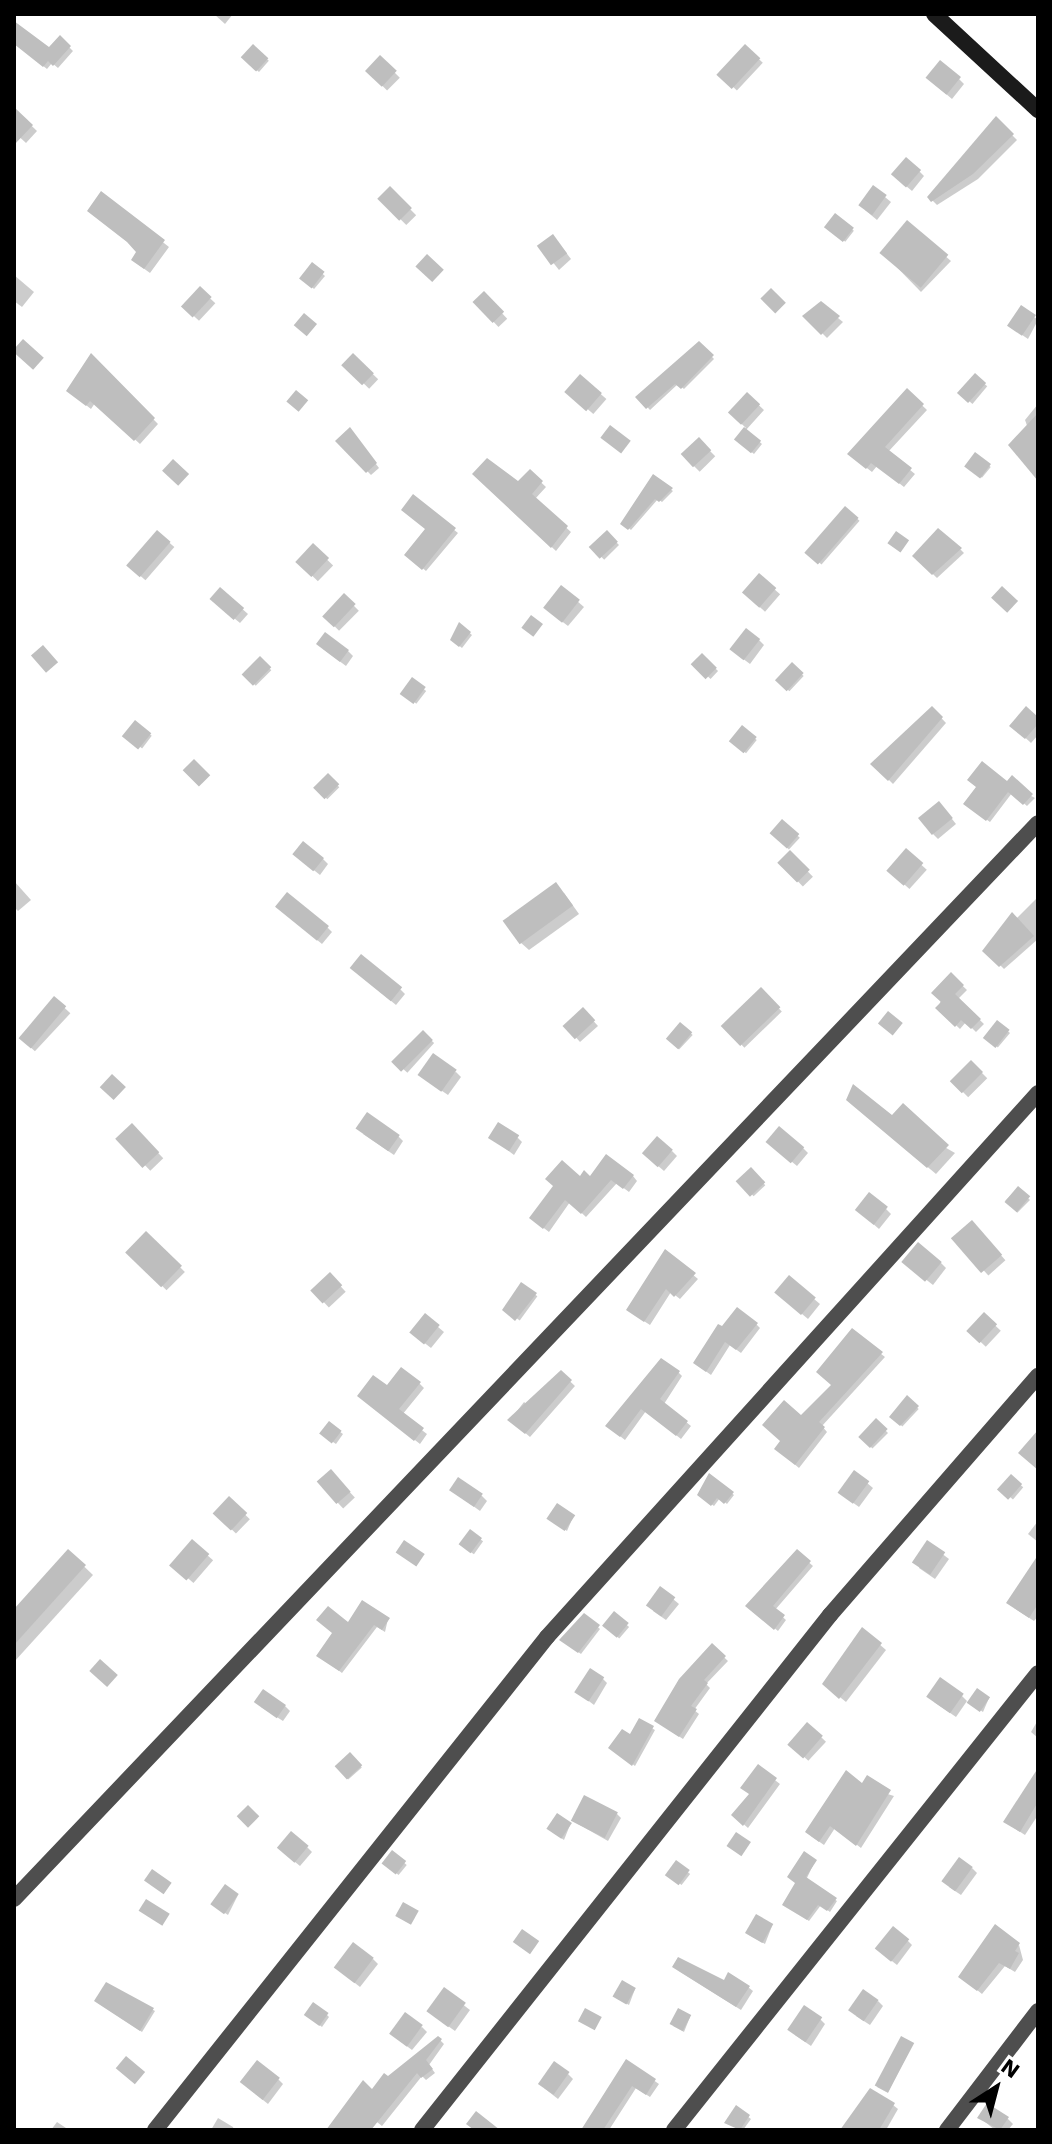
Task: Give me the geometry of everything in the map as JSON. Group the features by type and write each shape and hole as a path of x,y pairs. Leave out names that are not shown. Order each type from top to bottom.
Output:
{"street":[{"path":"934,14 1038,110"},
{"path":"14,1899 1038,823"},
{"path":"155,2130 547,1637 1038,1093"},
{"path":"422,2130 830,1615 1038,1376"},
{"path":"674,2130 1038,1673"},
{"path":"947,2130 1038,2011"}],"building":[{"path":"14,21 49,47 60,35 71,46 53,66 48,61 43,67 14,44"},
{"path":"253,44 268,58 256,71 241,57"},
{"path":"745,44 760,58 732,89 716,75"},
{"path":"380,55 397,71 382,87 365,71"},
{"path":"940,60 961,77 947,95 926,78"},
{"path":"14,107 33,125 14,145"},
{"path":"996,116 1014,134 973,174 931,202 927,197"},
{"path":"906,157 921,170 906,187 891,174"},
{"path":"873,185 887,195 872,215 858,205"},
{"path":"390,186 412,208 399,221 377,199"},
{"path":"101,191 165,240 144,269 131,260 136,252 127,242 87,211"},
{"path":"835,213 854,228 843,242 824,227"},
{"path":"907,220 948,255 921,288 879,253"},
{"path":"553,234 567,253 551,265 537,246"},
{"path":"427,254 444,270 432,282 415,266"},
{"path":"312,262 325,272 312,288 299,279"},
{"path":"200,286 212,297 193,317 181,306"},
{"path":"771,288 786,303 775,313 760,299"},
{"path":"484,291 504,312 493,323 472,302"},
{"path":"821,301 840,316 821,335 802,316"},
{"path":"1021,305 1036,315 1022,336 1007,326"},
{"path":"304,313 317,324 307,336 294,325"},
{"path":"23,339 44,358 33,370 14,352"},
{"path":"699,341 714,355 681,389 675,384 646,409 635,397"},
{"path":"91,353 155,418 134,441 90,401 86,406 66,391"},
{"path":"353,353 374,373 362,385 341,365"},
{"path":"975,373 986,383 968,403 957,393"},
{"path":"580,374 602,393 586,411 564,392"},
{"path":"907,388 924,404 885,447 912,468 899,484 871,463 866,469 847,454"},
{"path":"296,390 308,400 299,412 286,401"},
{"path":"747,392 760,404 741,425 728,412"},
{"path":"1038,413 1038,481 1008,445"},
{"path":"610,425 631,441 621,453 600,438"},
{"path":"350,427 377,463 366,473 335,441"},
{"path":"744,427 761,441 751,453 734,439"},
{"path":"699,437 711,450 693,467 681,454"},
{"path":"975,452 991,464 980,478 964,466"},
{"path":"487,458 518,481 530,469 543,481 532,494 568,526 551,548 472,474"},
{"path":"173,459 189,474 178,486 162,471"},
{"path":"653,474 673,488 659,502 655,499 628,530 620,524"},
{"path":"413,494 456,528 422,570 404,555 425,529 401,510"},
{"path":"845,506 859,518 818,565 804,553"},
{"path":"938,528 962,548 932,575 912,556"},
{"path":"157,530 171,542 140,577 126,565"},
{"path":"607,530 618,542 600,559 589,547"},
{"path":"896,531 909,540 901,552 887,543"},
{"path":"313,543 329,558 311,577 295,562"},
{"path":"759,573 776,588 759,608 742,593"},
{"path":"561,585 580,600 562,623 543,608"},
{"path":"1002,586 1018,601 1007,613 991,598"},
{"path":"220,587 244,608 234,620 210,599"},
{"path":"344,593 356,604 334,627 322,616"},
{"path":"531,615 543,624 533,637 521,628"},
{"path":"459,622 471,632 459,647 450,640"},
{"path":"746,628 760,639 744,660 729,649"},
{"path":"325,632 349,650 340,662 316,644"},
{"path":"43,645 58,662 46,673 31,655"},
{"path":"702,653 717,668 706,679 691,664"},
{"path":"260,656 271,667 253,686 242,674"},
{"path":"792,662 804,673 787,691 775,680"},
{"path":"412,677 426,687 413,704 400,694"},
{"path":"932,706 943,717 888,781 870,764"},
{"path":"1026,706 1038,717 1038,724 1025,739 1009,726"},
{"path":"135,720 151,733 138,750 122,736"},
{"path":"742,725 757,737 744,753 729,741"},
{"path":"194,759 210,775 199,787 183,770"},
{"path":"982,761 1007,781 1012,775 1033,794 1023,805 1008,792 986,821 963,804 976,787 967,780"},
{"path":"328,773 339,784 324,799 313,788"},
{"path":"939,801 953,818 932,835 918,818"},
{"path":"782,819 799,834 787,848 770,833"},
{"path":"303,841 324,858 313,871 292,854"},
{"path":"906,848 923,863 904,886 886,871"},
{"path":"790,850 810,870 797,883 777,863"},
{"path":"556,882 573,905 520,944 503,921"},
{"path":"287,892 329,926 317,941 275,907"},
{"path":"1012,912 1034,936 999,967 982,951"},
{"path":"361,954 402,987 391,1001 350,968"},
{"path":"951,972 964,985 955,994 981,1019 971,1029 961,1020 955,1027 935,1008 941,1002 931,993"},
{"path":"761,987 780,1007 740,1046 721,1026"},
{"path":"54,996 66,1006 31,1048 19,1038"},
{"path":"583,1007 595,1020 575,1039 563,1026"},
{"path":"888,1011 903,1023 893,1035 878,1023"},
{"path":"997,1020 1010,1030 995,1048 983,1038"},
{"path":"680,1022 692,1032 678,1049 666,1039"},
{"path":"423,1030 433,1040 401,1072 391,1062"},
{"path":"433,1053 457,1070 441,1092 418,1075"},
{"path":"971,1060 983,1072 962,1093 950,1081"},
{"path":"112,1074 126,1087 114,1100 100,1087"},
{"path":"853,1084 892,1115 903,1103 949,1145 927,1168 846,1100"},
{"path":"367,1112 400,1135 388,1151 356,1128"},
{"path":"498,1122 519,1135 509,1151 488,1138"},
{"path":"132,1123 159,1152 142,1168 115,1139"},
{"path":"779,1126 804,1147 791,1163 766,1142"},
{"path":"657,1136 673,1150 658,1167 642,1153"},
{"path":"606,1154 634,1175 623,1189 611,1180 581,1214 565,1200 543,1229 529,1218 553,1186 545,1179 562,1160 580,1176 584,1170 590,1176"},
{"path":"751,1167 765,1182 750,1197 736,1181"},
{"path":"1018,1186 1030,1196 1017,1212 1005,1202"},
{"path":"869,1192 888,1207 874,1225 855,1210"},
{"path":"972,1220 1002,1255 981,1273 951,1238"},
{"path":"146,1231 182,1266 161,1287 125,1253"},
{"path":"918,1242 942,1262 925,1282 901,1262"},
{"path":"665,1249 696,1273 674,1297 666,1289 644,1322 626,1310"},
{"path":"330,1272 342,1285 323,1304 310,1290"},
{"path":"789,1275 816,1297 801,1315 774,1293"},
{"path":"521,1282 537,1293 515,1321 502,1310"},
{"path":"737,1307 758,1323 736,1350 725,1342 706,1372 693,1363 718,1324 722,1326"},
{"path":"984,1312 997,1324 979,1343 966,1331"},
{"path":"425,1313 440,1325 424,1344 409,1332"},
{"path":"852,1328 883,1352 819,1422 825,1427 795,1465 774,1449 780,1441 762,1425 784,1400 801,1415 831,1385 816,1372"},
{"path":"661,1358 680,1371 660,1399 688,1421 676,1436 641,1409 620,1437 605,1426"},
{"path":"401,1367 421,1382 399,1409 424,1428 414,1441 357,1396 373,1375 387,1385"},
{"path":"561,1370 572,1380 525,1434 507,1420"},
{"path":"907,1395 919,1406 900,1426 889,1417"},
{"path":"876,1418 888,1429 870,1448 858,1437"},
{"path":"329,1421 342,1431 332,1443 319,1434"},
{"path":"1038,1430 1038,1470 1018,1453"},
{"path":"331,1469 351,1492 336,1504 317,1481"},
{"path":"854,1470 869,1481 853,1504 838,1493"},
{"path":"709,1473 734,1492 724,1504 717,1498 711,1506 697,1495"},
{"path":"1011,1474 1022,1484 1008,1500 997,1490"},
{"path":"458,1477 483,1494 474,1507 449,1490"},
{"path":"229,1496 247,1513 231,1531 213,1514"},
{"path":"557,1503 575,1515 565,1531 546,1519"},
{"path":"470,1529 482,1538 471,1553 459,1544"},
{"path":"192,1539 209,1554 186,1581 169,1565"},
{"path":"404,1540 425,1554 416,1566 396,1552"},
{"path":"927,1540 945,1552 930,1575 912,1562"},
{"path":"68,1549 86,1565 14,1645 14,1609"},
{"path":"797,1549 811,1561 773,1606 785,1615 774,1630 745,1606"},
{"path":"1038,1555 1038,1604 1029,1618 1006,1603"},
{"path":"660,1586 675,1597 661,1617 646,1605"},
{"path":"362,1600 390,1618 382,1630 374,1625 339,1671 316,1656 332,1633 316,1620 328,1606 348,1622"},
{"path":"614,1611 629,1623 617,1638 602,1626"},
{"path":"584,1613 600,1625 578,1653 559,1640"},
{"path":"862,1627 882,1643 839,1699 822,1684"},
{"path":"712,1643 726,1656 704,1680 708,1683 691,1706 697,1709 679,1737 654,1721 679,1679"},
{"path":"100,1659 118,1675 107,1687 89,1671"},
{"path":"590,1668 604,1677 588,1702 574,1692"},
{"path":"940,1677 964,1694 950,1713 926,1697"},
{"path":"977,1688 990,1697 980,1712 967,1703"},
{"path":"263,1689 286,1705 277,1718 254,1702"},
{"path":"639,1718 654,1726 632,1766 608,1748 622,1729 630,1734"},
{"path":"807,1722 823,1736 803,1758 787,1745"},
{"path":"350,1752 362,1765 347,1779 335,1766"},
{"path":"758,1764 777,1778 743,1826 731,1815 749,1794 740,1788"},
{"path":"1038,1768 1038,1802 1020,1832 1003,1822"},
{"path":"846,1770 862,1783 867,1775 891,1790 856,1846 830,1826 819,1842 805,1832"},
{"path":"584,1795 618,1812 605,1838 571,1821"},
{"path":"248,1805 259,1816 248,1828 237,1816"},
{"path":"557,1813 572,1823 561,1839 546,1829"},
{"path":"291,1831 309,1846 294,1863 277,1848"},
{"path":"736,1832 751,1842 741,1856 726,1846"},
{"path":"392,1850 406,1861 396,1874 382,1863"},
{"path":"804,1851 817,1860 806,1877 837,1898 827,1911 818,1905 807,1920 782,1905 795,1883 787,1877"},
{"path":"959,1857 973,1867 955,1891 941,1881"},
{"path":"676,1860 690,1870 679,1885 665,1875"},
{"path":"152,1869 172,1883 164,1894 144,1880"},
{"path":"225,1884 239,1894 224,1914 210,1904"},
{"path":"146,1899 170,1914 162,1926 139,1911"},
{"path":"403,1902 419,1911 411,1925 395,1916"},
{"path":"756,1914 773,1924 762,1943 745,1933"},
{"path":"995,1924 1020,1943 1015,1951 1019,1953 1010,1969 999,1963 977,1991 958,1977"},
{"path":"893,1926 909,1939 891,1962 875,1949"},
{"path":"522,1929 539,1941 530,1954 513,1942"},
{"path":"353,1942 374,1958 355,1983 334,1968"},
{"path":"678,1957 724,1980 728,1972 750,1986 736,2007 672,1967"},
{"path":"622,1980 636,1988 626,2004 612,1996"},
{"path":"106,1982 154,2008 140,2031 94,2001"},
{"path":"444,1987 466,2003 448,2027 426,2011"},
{"path":"863,1989 879,2000 864,2021 848,2010"},
{"path":"313,2002 329,2013 319,2026 304,2015"},
{"path":"804,2005 822,2017 805,2042 787,2030"},
{"path":"585,2008 602,2017 595,2030 578,2021"},
{"path":"678,2008 691,2015 683,2031 670,2024"},
{"path":"405,2012 423,2025 407,2047 389,2034"},
{"path":"438,2036 442,2039 426,2060 433,2069 421,2078 417,2073 371,2130 326,2130 363,2080 372,2089 384,2073 388,2076"},
{"path":"901,2036 914,2043 888,2092 875,2085"},
{"path":"126,2056 145,2072 135,2084 116,2068"},
{"path":"626,2059 656,2079 646,2095 632,2086 603,2130 581,2130"},
{"path":"257,2060 280,2078 263,2100 240,2082"},
{"path":"554,2061 570,2072 554,2095 538,2084"},
{"path":"870,2088 895,2103 879,2130 840,2130"},
{"path":"987,2103 1009,2117 1000,2130 977,2118"},
{"path":"736,2105 750,2115 740,2130 724,2123"},
{"path":"476,2111 500,2130 474,2130 466,2124"}]}
